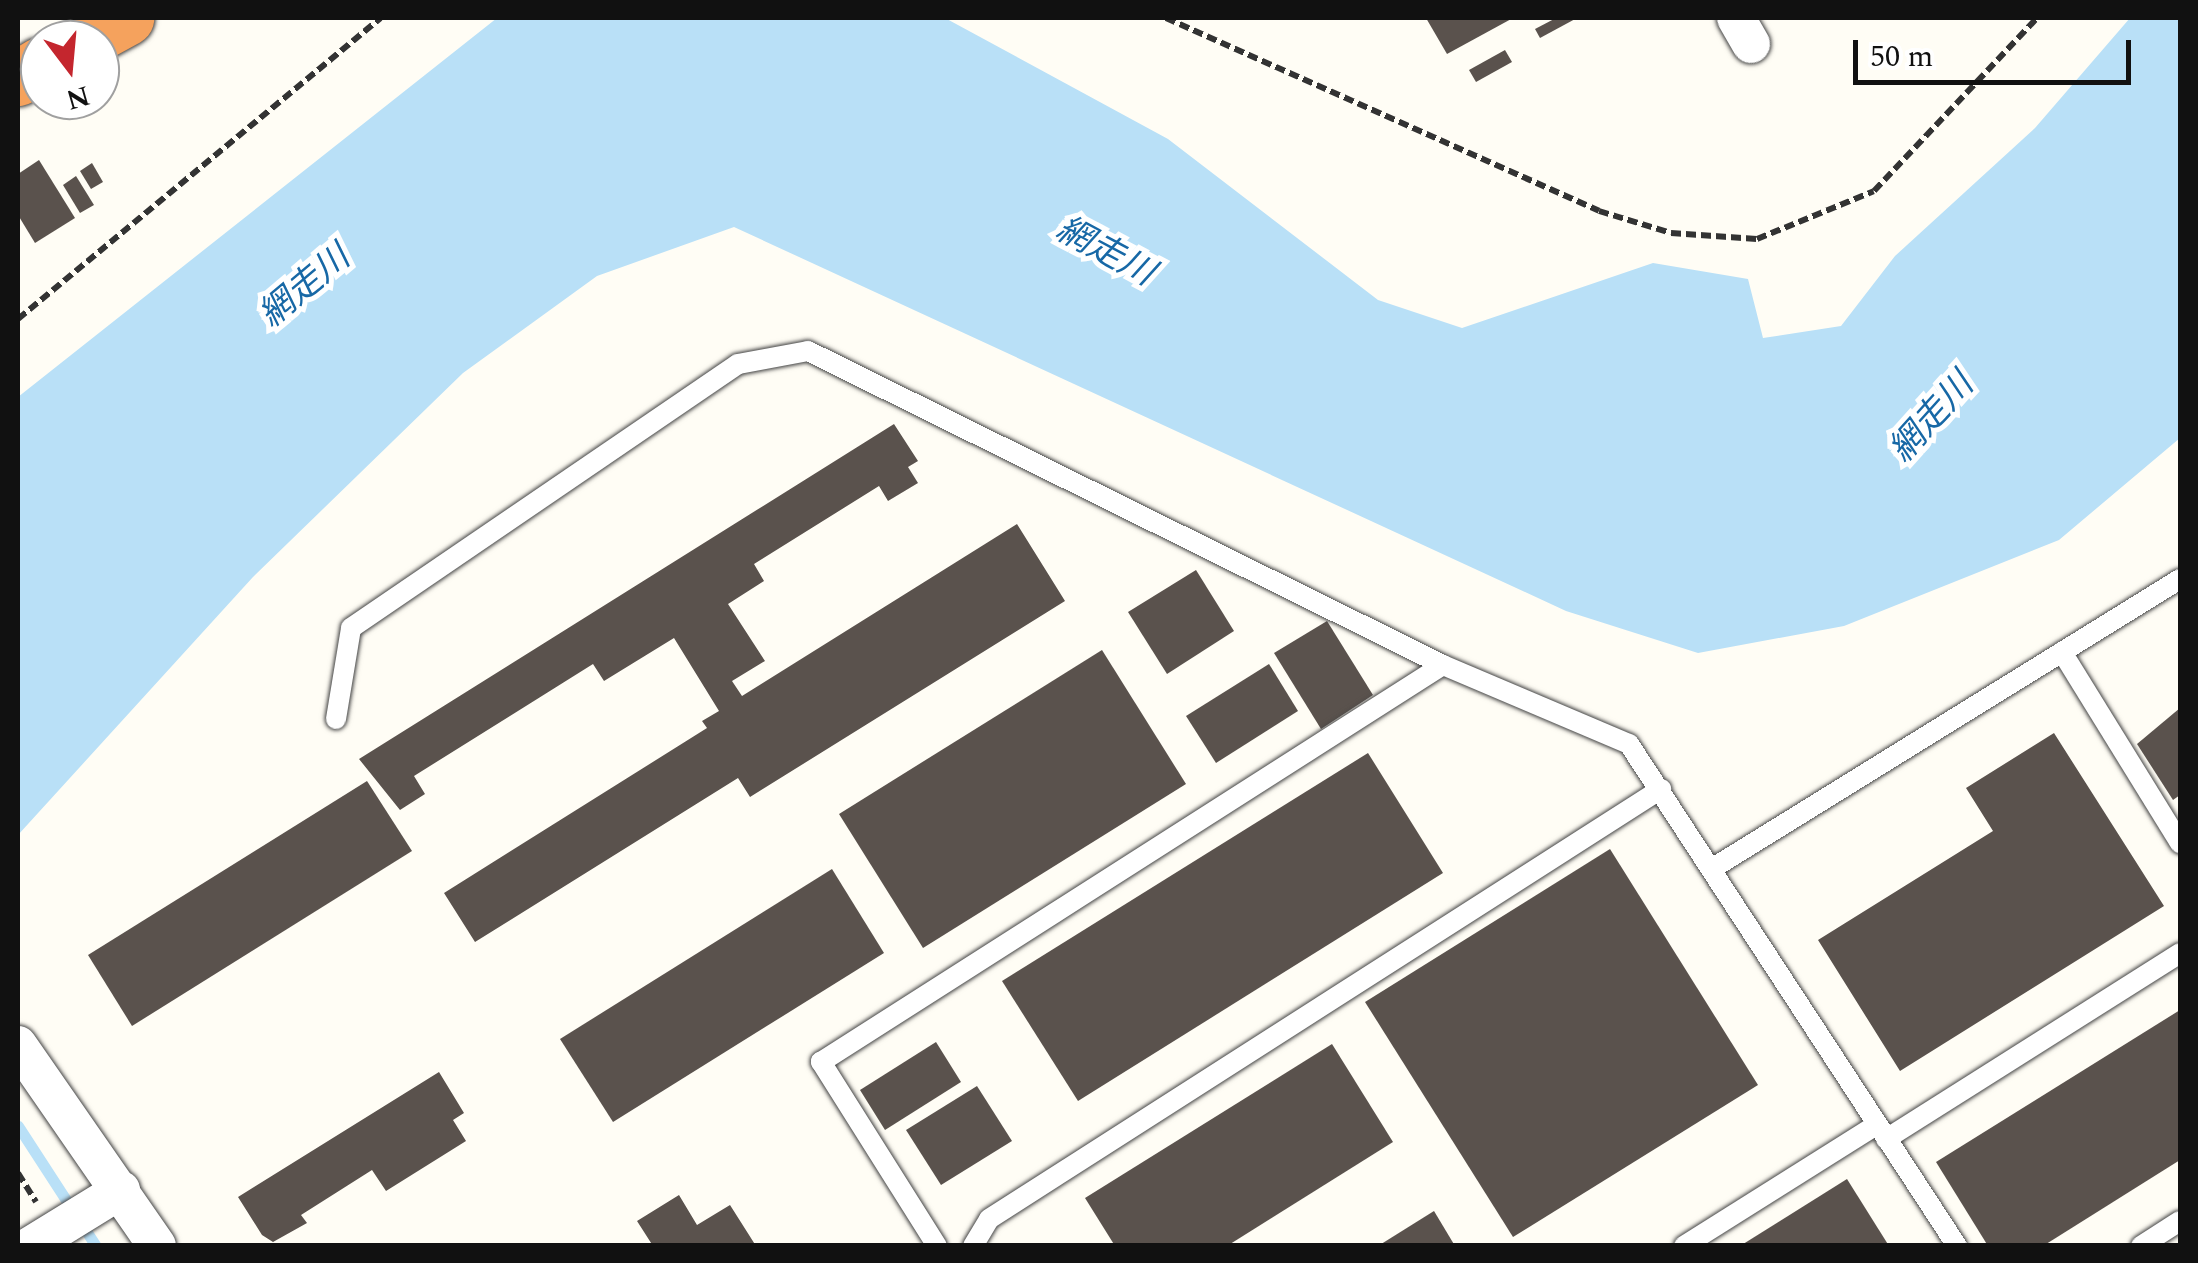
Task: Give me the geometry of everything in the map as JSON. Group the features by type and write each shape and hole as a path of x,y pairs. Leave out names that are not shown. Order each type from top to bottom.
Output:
{"street":[{"path":"18,1045 93,1207 157,1246"},
{"path":"30,1246 93,1207"}],"lane":[{"path":"336,719 352,628 738,364 808,351 1443,664 1629,744 1957,1246"},
{"path":"1713,868 2180,579"},
{"path":"2062,652 2180,843"},
{"path":"937,1246 821,1062 1443,664"},
{"path":"974,1246 989,1220 1661,790"},
{"path":"1684,1246 2180,953"},
{"path":"2140,1246 2180,1221"}],"path":[{"path":"18,319 380,18"},
{"path":"1166,18 1599,211 1671,233 1757,240 1874,191 2037,18"}],"water":[{"name":"網走川","path":"497,18 945,18 1168,139 1378,300 1462,328 1653,263 1748,279 1763,338 1841,326 1895,256 2035,128 2130,18 2180,18 2180,438 2059,540 1844,626 1698,653 1566,611 734,227 597,276 463,373 253,577 18,835 18,397"}],"building":[{"path":"1426,18 1513,18 1447,54"},
{"path":"1556,18 1577,18 1540,38 1535,29"},
{"path":"1505,50 1512,62 1476,82 1469,70"},
{"path":"39,160 75,218 35,243 18,215 18,174"},
{"path":"92,163 103,182 91,189 80,171"},
{"path":"76,176 94,205 80,213 63,185"},
{"path":"894,424 918,461 908,467 918,483 888,501 879,486 754,564 764,581 728,604 765,661 732,681 742,696 1017,524 1065,601 750,797 738,778 475,942 444,893 707,728 702,721 719,711 674,638 604,681 593,664 414,776 425,794 400,810 359,759"},
{"path":"1196,570 1234,631 1167,674 1128,612"},
{"path":"1327,621 1373,695 1321,729 1274,653"},
{"path":"1102,650 1186,784 923,948 839,814"},
{"path":"1269,664 1298,711 1216,763 1186,716"},
{"path":"2180,708 2180,795 2173,800 2137,744"},
{"path":"2054,733 2164,906 1900,1071 1818,940 1993,831 1966,788"},
{"path":"1368,753 1443,873 1078,1101 1002,981"},
{"path":"367,781 412,851 132,1026 88,955"},
{"path":"1610,849 1758,1085 1513,1237 1365,1002"},
{"path":"832,869 884,953 613,1122 560,1039"},
{"path":"2180,1010 2180,1160 2043,1246 1988,1246 1936,1162"},
{"path":"936,1042 961,1082 885,1130 860,1090"},
{"path":"1332,1044 1393,1142 1227,1246 1115,1246 1085,1198"},
{"path":"439,1072 464,1113 453,1120 466,1141 386,1191 372,1170 301,1215 307,1223 273,1242 262,1235 238,1197"},
{"path":"977,1086 1012,1141 941,1185 906,1130"},
{"path":"1847,1179 1889,1246 1740,1246"},
{"path":"679,1195 697,1225 730,1205 756,1246 653,1246 637,1221"},
{"path":"1434,1211 1455,1246 1378,1246"}],"waterway":[{"path":"18,1126 96,1246"}]}
